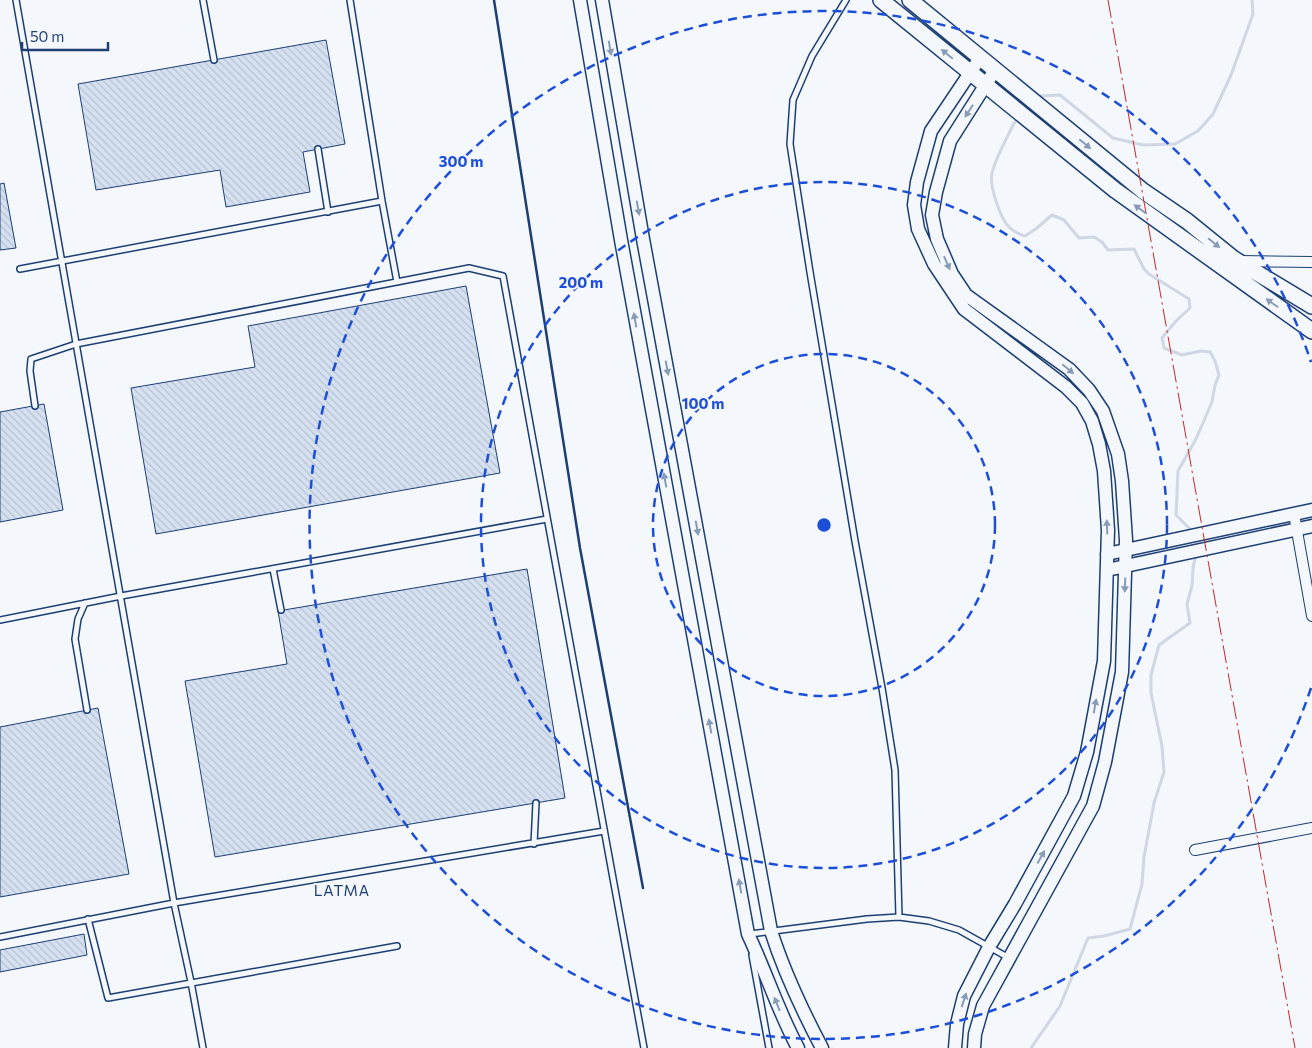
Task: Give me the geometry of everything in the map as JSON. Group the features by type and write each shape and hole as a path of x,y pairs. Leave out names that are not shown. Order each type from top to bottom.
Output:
{"main road":[{"path":"881,0 1115,190 1312,331"},
{"path":"910,0 1143,192 1187,221 1237,261 1312,306"}],"street":[{"path":"580,0 621,240 748,934 760,958 785,1023 798,1048"},
{"path":"602,0 647,259 771,931 779,956 804,1014 822,1048"},
{"path":"955,1048 957,1024 964,996 989,947 1015,904 1074,796 1087,752 1104,662 1107,570 1108,530 1104,471 1100,444 1092,420 1082,402 1066,387 964,308 934,264 918,229 914,205 931,131 980,58"},
{"path":"974,1048 975,1034 983,1006 1092,806 1095,797 1105,762 1122,672 1126,566 1122,481 1118,454 1103,411 1089,390 1069,369 966,295 952,274 937,239 932,215 936,192 950,142 995,70"},
{"path":"1237,261 1312,262"},
{"path":"1107,554 1312,510"},
{"path":"1294,514 1312,616"},
{"path":"1107,570 1312,526"},
{"path":"1194,850 1312,828"}],"lane":[{"path":"16,0 174,903 192,982 203,1048"},
{"path":"203,0 214,60"},
{"path":"350,0 382,202 397,282"},
{"path":"846,0 812,56 793,100 790,144 855,541 895,770 899,917"},
{"path":"318,149 328,212"},
{"path":"20,269 382,202"},
{"path":"35,406 30,372 31,359 76,344 469,268 502,276 644,1048"},
{"path":"0,620 121,596 547,519"},
{"path":"273,568 281,610"},
{"path":"85,603 78,619 75,639 87,710"},
{"path":"534,844 536,803"},
{"path":"0,937 174,903 604,831"},
{"path":"769,1048 748,934 867,919 899,917 929,920 959,930 1009,958"},
{"path":"88,919 108,998 397,946"}],"building":[{"path":"326,40 345,144 303,152 310,192 226,207 220,170 96,190 78,84"},
{"path":"4,183 16,248 0,250 0,184"},
{"path":"466,286 500,473 156,534 131,388 255,367 248,326"},
{"path":"44,404 63,510 0,522 0,412"},
{"path":"527,569 565,798 215,857 185,681 287,664 278,611"},
{"path":"98,708 129,874 0,897 0,727"},
{"path":"84,934 87,955 0,972 0,950"}],"waterway":[{"path":"1037,100 1040,96 1060,95 1113,138 1143,145 1175,144 1198,131 1213,114 1231,75 1253,14 1252,0"},
{"path":"1018,118 999,154 992,173 992,185 999,209 1009,227 1016,233 1025,236 1052,215 1064,220 1079,238 1094,237 1102,242 1108,250 1134,249 1144,269 1149,274 1189,299 1190,308 1162,338 1164,348 1182,355 1201,351 1210,352 1219,375 1212,402 1196,439 1178,471 1176,515 1193,532"},
{"path":"1031,1048 1060,1006 1088,938 1130,929 1142,884 1144,857 1154,803 1164,772 1162,746 1151,693 1151,675 1159,645 1190,623 1187,604 1192,586 1196,554"}],"wall":[{"path":"494,0 580,548 643,888"}],"power":[{"path":"1108,0 1295,1048"}],"district":[{"name":"LATMA","path":"342,891"}]}
